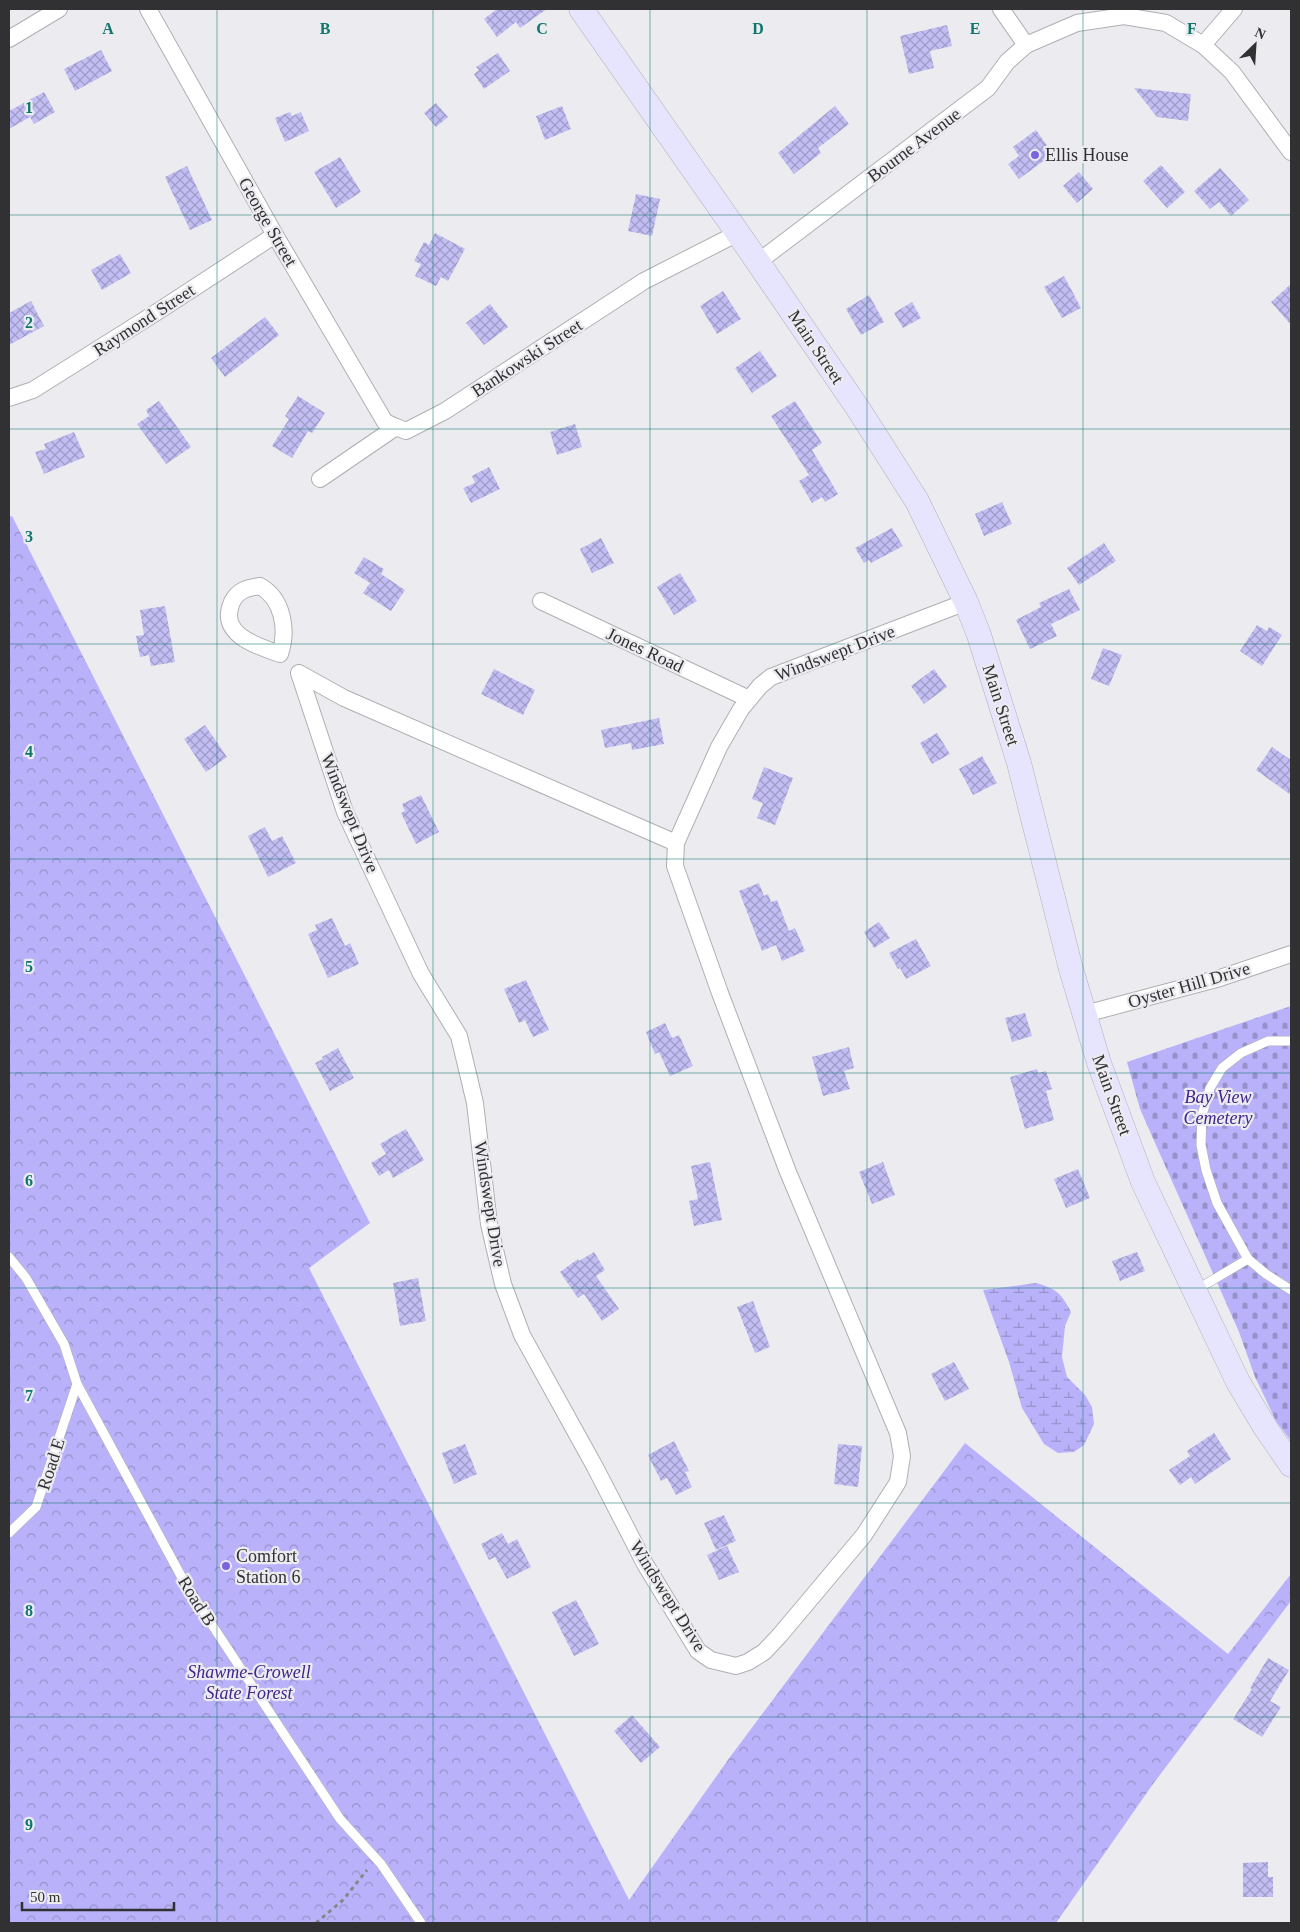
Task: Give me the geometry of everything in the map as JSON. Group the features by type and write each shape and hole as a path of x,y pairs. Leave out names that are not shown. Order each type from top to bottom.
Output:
{"main road":[{"name":"Main Street","path":"580,9 758,262 859,410 917,501 966,602 979,635 1019,763 1070,969 1086,1014 1099,1063 1143,1182 1238,1382 1291,1465"}],"street":[{"path":"9,39 59,9"},
{"name":"George Street","path":"148,9 275,234 385,422 396,427"},
{"path":"1001,9 1026,45"},
{"path":"1204,45 1234,9"},
{"name":"Bourne Avenue","path":"758,262 988,88 1007,62 1026,45 1077,23 1124,16 1166,23 1204,45 1232,72 1291,152"},
{"name":"Bankowski Street","path":"396,427 406,432 445,412 644,281 738,233"},
{"name":"Raymond Street","path":"9,398 33,390 158,312 275,234"},
{"path":"320,479 396,427"},
{"name":"Jones Road","path":"540,601 749,699"},
{"name":"Windswept Drive","path":"299,673 345,812 421,974 459,1036 474,1103 489,1224 503,1284 522,1335 595,1467 645,1564 698,1651 711,1660 736,1666 748,1662 764,1652 864,1535 898,1482 902,1456 898,1433 788,1172 720,993 675,866 676,843 719,747 741,710 760,686 771,677 966,602"},
{"name":"Windswept Drive","path":"280,654 299,673 344,698 676,843"},
{"name":"Oyster Hill Drive","path":"1086,1014 1220,978 1291,954"}],"lane":[{"path":"1291,1041 1268,1041 1241,1053 1222,1068 1210,1088 1202,1115 1201,1145 1206,1170 1217,1203 1248,1259 1266,1274 1291,1290"},
{"name":"Road B","path":"9,1257 26,1278 64,1344 77,1384 187,1587 340,1819 376,1858 421,1923"},
{"path":"1195,1290 1248,1259"},
{"name":"Road E","path":"9,1533 36,1506 77,1384"}],"path":[{"path":"316,1923 343,1900 376,1858"}],"green space":[{"name":"Shawme-Crowell State Forest","path":"12,516 370,1223 309,1268 629,1900 730,1757 965,1443 1228,1654 1291,1574 1291,1601 1153,1784 1056,1923 9,1923 9,517"},
{"name":"Bay View Cemetery","path":"1291,1006 1291,1441 1276,1421 1255,1377 1239,1332 1140,1109 1127,1062"},
{"path":"1036,1283 1049,1287 1058,1293 1071,1312 1065,1326 1062,1357 1067,1377 1085,1395 1092,1407 1094,1424 1084,1445 1074,1452 1058,1453 1044,1444 1022,1408 1009,1362 983,1290"}],"building":[{"path":"497,9 547,9 520,28 516,22 497,37 484,19"},
{"path":"947,25 952,46 930,51 934,68 909,74 900,36"},
{"path":"101,50 112,71 75,91 64,69"},
{"path":"498,53 510,71 484,89 474,74 479,70 476,67"},
{"path":"1134,88 1191,94 1188,121 1157,117"},
{"path":"44,92 55,112 34,124 30,117 9,129 9,111"},
{"path":"436,103 448,117 436,127 424,113"},
{"path":"562,106 571,129 545,140 536,116"},
{"path":"835,106 849,124 818,148 821,153 794,174 778,153"},
{"path":"290,112 292,116 301,112 309,131 285,142 275,118"},
{"name":"Ellis House","path":"1036,130 1053,154 1019,179 1008,164 1019,156 1013,147"},
{"path":"340,157 361,192 336,208 314,172"},
{"path":"1161,165 1185,192 1167,208 1143,181"},
{"path":"187,166 212,220 190,230 165,177"},
{"path":"1220,168 1249,200 1231,216 1219,202 1210,209 1194,191"},
{"path":"1079,172 1093,189 1077,203 1063,186"},
{"path":"636,194 660,199 652,236 628,231"},
{"path":"435,233 465,249 448,281 441,277 436,286 415,276 421,264 414,261 424,242 429,245"},
{"path":"120,254 131,273 102,290 91,270"},
{"path":"1064,276 1081,308 1062,318 1044,287"},
{"path":"1291,284 1291,325 1271,302"},
{"path":"723,291 741,319 717,334 700,306"},
{"path":"869,295 884,322 861,335 846,309"},
{"path":"31,301 44,326 9,345 9,313"},
{"path":"912,302 921,318 903,328 894,313"},
{"path":"490,304 508,327 484,345 466,323"},
{"path":"265,317 279,335 225,377 211,358"},
{"path":"760,351 777,376 752,393 735,368"},
{"path":"298,396 325,413 312,433 308,431 292,458 272,446 289,419 285,416"},
{"path":"159,401 191,447 166,464 137,424 149,416 146,410"},
{"path":"795,401 822,443 812,450 838,494 825,502 822,497 812,503 799,481 809,475 771,416"},
{"path":"575,424 582,447 557,455 550,432"},
{"path":"74,432 85,457 44,474 35,452 46,449 44,444"},
{"path":"489,467 500,489 471,503 463,488 475,483 472,476"},
{"path":"1002,502 1012,524 984,536 975,514"},
{"path":"892,528 903,546 871,563 869,560 864,563 855,548"},
{"path":"601,538 614,563 592,573 580,549"},
{"path":"1104,543 1116,561 1079,585 1067,568"},
{"path":"364,557 384,569 381,574 405,590 391,611 363,593 370,583 354,573"},
{"path":"680,573 697,601 674,615 657,587"},
{"path":"1069,589 1080,610 1051,624 1057,636 1030,649 1016,620 1041,607 1039,603"},
{"path":"165,606 175,662 151,666 149,655 140,657 136,636 144,635 140,610"},
{"path":"1257,625 1267,631 1269,627 1282,635 1262,666 1240,651"},
{"path":"1103,648 1122,655 1109,686 1091,679"},
{"path":"494,669 535,690 523,715 481,694"},
{"path":"934,669 947,687 924,704 911,686"},
{"path":"659,718 664,744 632,750 631,743 605,748 601,730"},
{"path":"205,725 227,757 206,772 184,739"},
{"path":"937,733 950,754 932,764 920,743"},
{"path":"1272,747 1291,760 1291,795 1256,770"},
{"path":"982,756 997,783 973,795 959,769"},
{"path":"764,767 793,778 775,825 757,818 763,803 752,799"},
{"path":"421,795 439,832 416,844 401,813 405,811 402,804"},
{"path":"265,827 272,841 282,836 296,863 268,877 248,836"},
{"path":"759,883 764,896 768,894 771,902 777,900 789,931 795,928 805,951 782,961 776,945 762,951 739,891"},
{"path":"332,918 345,946 350,943 359,964 328,978 308,934 317,930 315,925"},
{"path":"879,922 890,938 874,948 864,932"},
{"path":"916,939 931,966 906,979 889,953"},
{"path":"526,980 549,1030 533,1037 525,1020 519,1023 504,989"},
{"path":"1025,1013 1032,1036 1012,1042 1005,1018"},
{"path":"665,1023 672,1038 679,1035 693,1066 670,1076 659,1052 655,1054 646,1032"},
{"path":"849,1047 854,1068 844,1071 850,1089 823,1096 812,1057"},
{"path":"338,1048 354,1078 330,1091 315,1063"},
{"path":"1037,1069 1038,1073 1046,1071 1052,1089 1046,1091 1054,1120 1025,1129 1010,1077"},
{"path":"406,1129 424,1160 393,1178 389,1170 379,1176 371,1163 386,1154 380,1144"},
{"path":"710,1162 722,1220 694,1226 689,1201 698,1199 691,1166"},
{"path":"883,1162 895,1195 872,1204 859,1172"},
{"path":"1078,1169 1090,1198 1066,1208 1054,1179"},
{"path":"594,1252 605,1270 596,1276 619,1309 602,1321 584,1294 578,1298 560,1272 578,1259 579,1261"},
{"path":"1137,1252 1145,1271 1120,1281 1112,1261"},
{"path":"418,1278 426,1321 400,1326 393,1283"},
{"path":"753,1301 770,1347 755,1353 737,1307"},
{"path":"954,1362 969,1389 945,1401 931,1374"},
{"path":"1214,1433 1231,1459 1195,1484 1191,1477 1180,1485 1169,1470 1190,1456 1187,1451"},
{"path":"674,1441 689,1471 685,1472 692,1487 676,1495 667,1478 661,1481 648,1455"},
{"path":"465,1444 477,1474 454,1484 442,1453"},
{"path":"838,1444 862,1446 858,1487 834,1484"},
{"path":"724,1515 736,1541 716,1550 704,1523"},
{"path":"502,1533 508,1544 517,1539 531,1567 507,1579 495,1557 489,1560 481,1544"},
{"path":"727,1546 739,1572 719,1580 707,1555"},
{"path":"576,1600 599,1644 574,1656 552,1612"},
{"path":"1268,1658 1289,1670 1270,1701 1281,1707 1262,1737 1233,1719 1252,1689 1250,1688"},
{"path":"632,1715 660,1747 641,1763 614,1731"},
{"path":"1268,1862 1268,1877 1273,1877 1273,1897 1243,1897 1243,1863"}],"place":[{"name":"Ellis House","path":"1035,155"},
{"name":"Comfort Station 6","path":"226,1566"}]}
